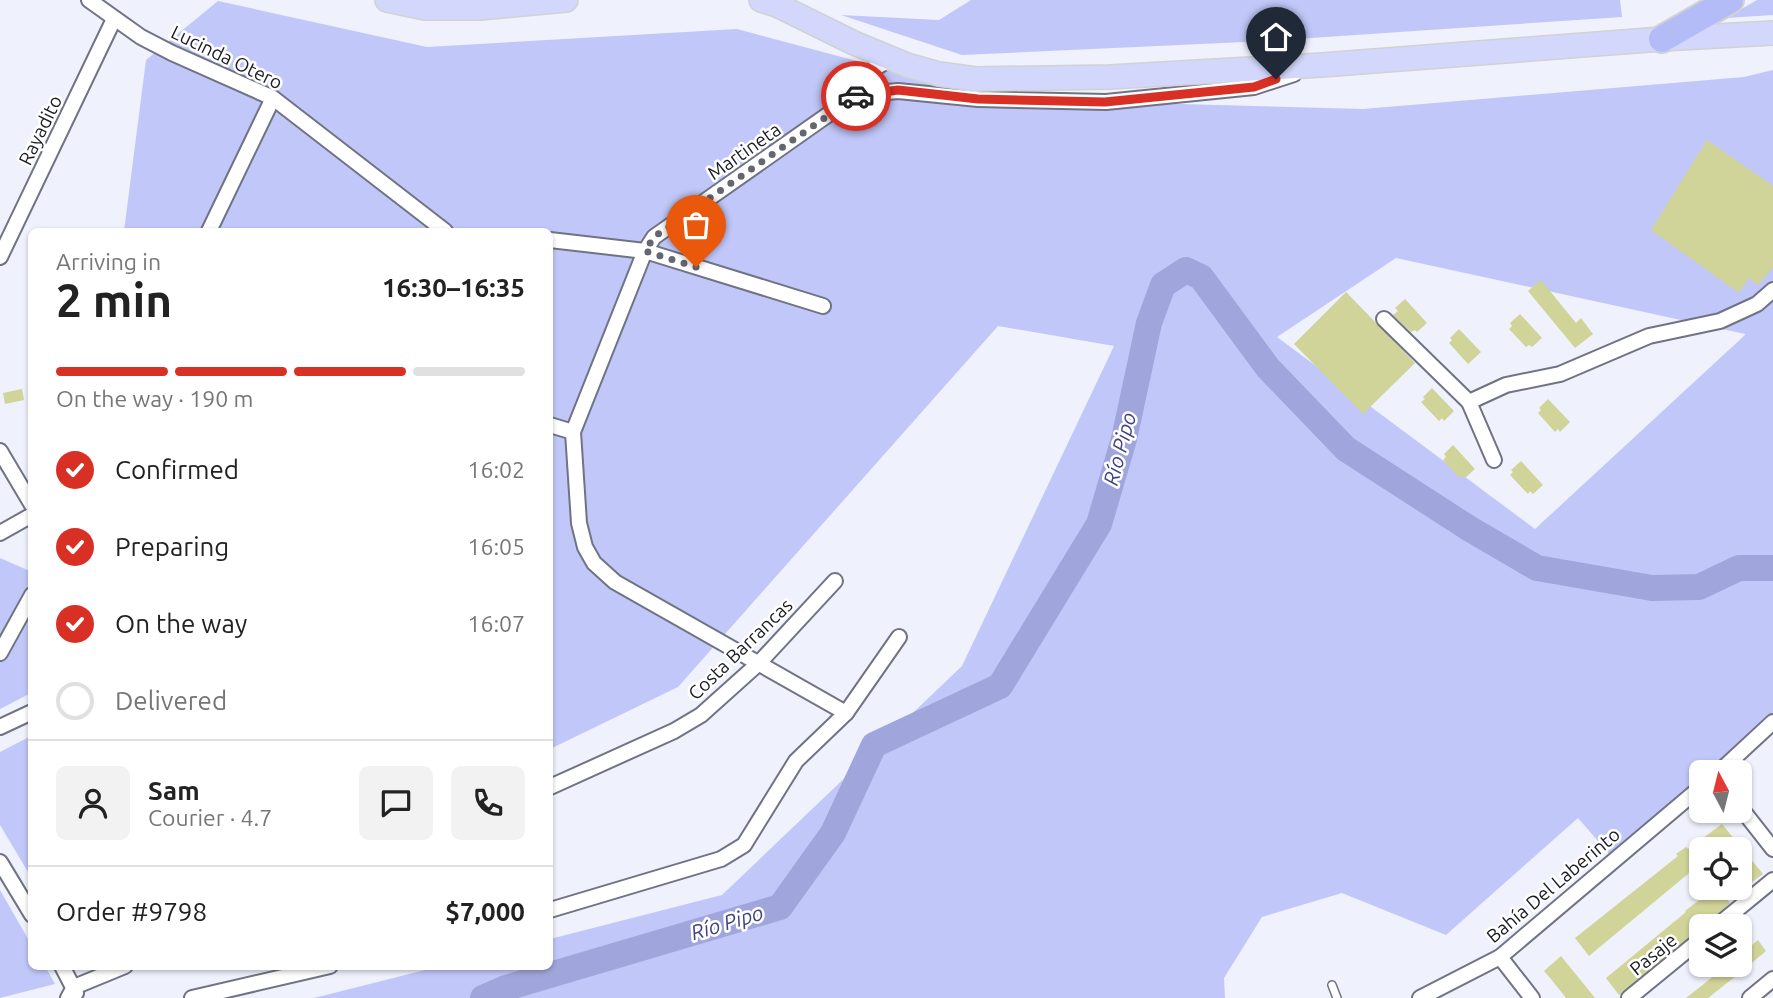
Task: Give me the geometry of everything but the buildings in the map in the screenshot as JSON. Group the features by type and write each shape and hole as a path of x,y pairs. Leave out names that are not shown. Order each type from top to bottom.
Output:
{"highway":[{"path":"1662,39 1717,3"}],"main road":[{"path":"387,0 425,8 480,8 566,0"},
{"path":"761,0 777,5 854,43 881,64 976,79 1110,77 1322,65 1773,33"}],"street":[{"name":"Lucinda Otero","path":"89,0 114,19 172,53 273,98 438,228"},
{"name":"Rayadito","path":"0,257 114,19"},
{"name":"Martineta","path":"846,713 615,582 594,563 585,547 579,523 573,432 645,251 654,237 856,95 898,90 978,99 1105,102 1254,87 1322,65"},
{"path":"210,228 273,98"},
{"path":"553,240 645,251 823,306"},
{"path":"1469,402 1506,385 1559,374 1649,336 1720,321 1758,304 1773,290"},
{"path":"1384,319 1469,402 1494,460"},
{"path":"553,426 573,432"},
{"path":"0,451 28,498"},
{"path":"0,533 28,517"},
{"name":"Costa Barrancas","path":"553,786 674,731 701,715 759,663 835,581"},
{"path":"0,653 28,602"},
{"path":"553,909 721,859 744,845 796,761 846,713 899,637"},
{"path":"0,727 28,714"},
{"path":"1732,760 1773,722"},
{"name":"Bahía Del Laberinto","path":"1420,998 1500,957 1689,797"},
{"path":"1752,822 1773,849"},
{"path":"0,862 28,908"},
{"path":"1732,914 1773,880"},
{"name":"Pasaje","path":"1629,998 1689,949"},
{"path":"1500,957 1532,998"},
{"path":"64,970 73,994 118,970"},
{"path":"192,998 313,970"},
{"path":"1750,998 1773,979"}],"lane":[{"path":"1332,985 1337,998"}],"shaded area":[{"path":"971,0 1620,0 1622,17 1266,41 962,55 841,15 939,20"},
{"path":"1757,0 1773,0 1773,15 1726,18"},
{"path":"218,1 427,47 737,29 999,99 1363,109 1744,77 1773,70 1773,715 1722,760 1689,760 1689,788 1611,856 1578,818 1446,935 1342,893 1262,917 1224,978 1225,998 314,998 425,970 553,970 553,938 722,895 962,666 1114,346 998,326 678,687 553,748 553,228 124,228 146,60","holes":["1396,258 1745,334 1535,529 1277,337"]},
{"path":"0,558 28,570 28,695 0,709"},
{"path":"28,738 28,872 0,825 0,752"},
{"path":"0,890 28,939 28,970 47,970 55,984 0,998"}],"waterway":[{"name":"Río Pipo","path":"483,998 506,988 780,907 833,833 874,745 1000,686 1099,524 1124,439 1149,323 1163,285 1186,270 1201,277 1268,368 1346,449 1470,529 1537,568 1652,588 1699,587 1739,568 1773,568"}],"way so far":[{"path":"696,267 645,251 654,237 856,96"}],"route":[{"path":"856,96 898,90 978,99 1105,102 1254,87 1276,79"}]}
